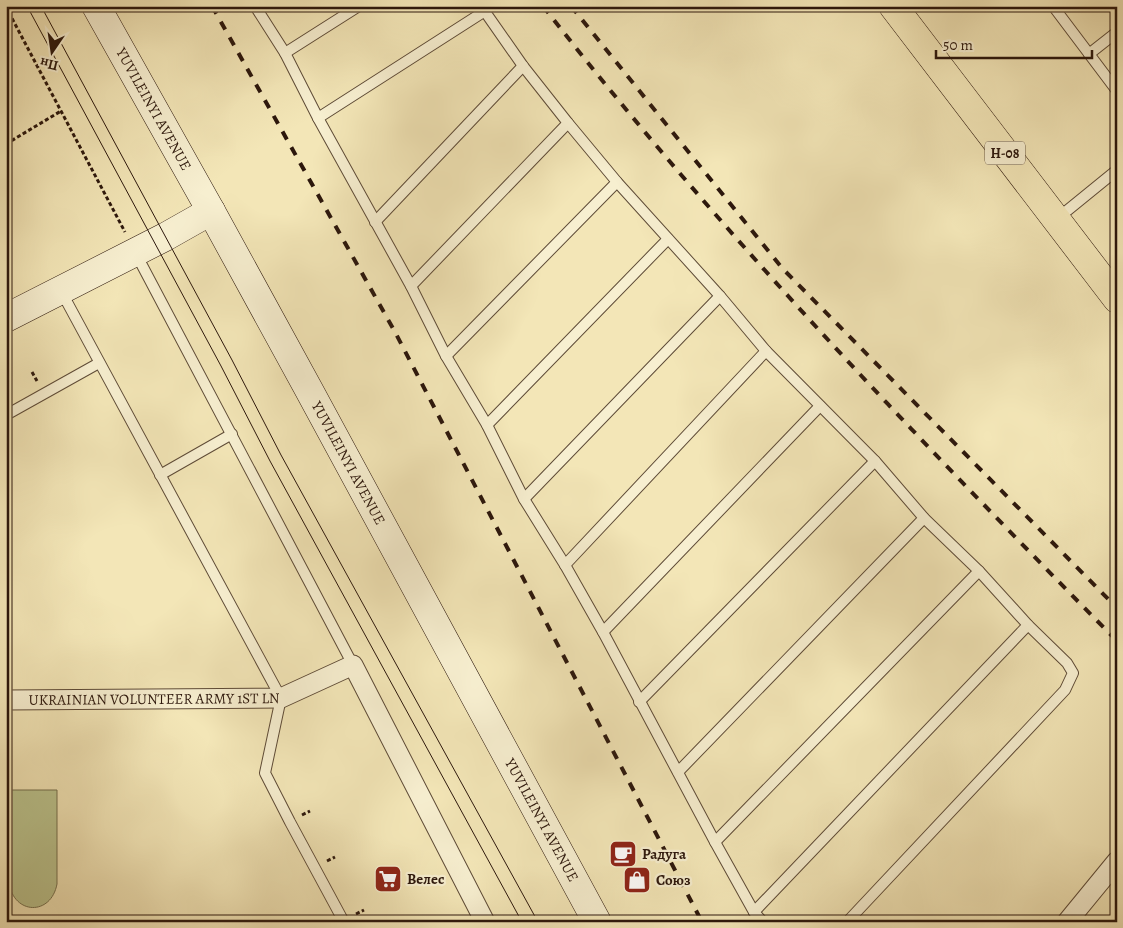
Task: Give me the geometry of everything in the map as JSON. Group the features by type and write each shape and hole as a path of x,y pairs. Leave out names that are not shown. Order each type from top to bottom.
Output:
{"main road":[{"name":"YUVILEINYI AVENUE","path":"96,6 211,210 597,922"},
{"name":"Н-08","path":"894,6 1055,220 1113,287"},
{"path":"6,318 135,252 211,210"}],"street":[{"name":"UKRAINIAN VOLUNTEER ARMY 1ST LN","path":"6,700 281,698 353,665"},
{"path":"353,665 485,922"},
{"path":"1067,922 1117,861"}],"lane":[{"path":"255,6 285,53 318,118 411,286 446,356 487,425 524,499 565,565 603,632 714,842 754,912 763,922"},
{"path":"285,53 359,6"},
{"path":"1053,6 1117,91"},
{"path":"318,118 483,9 523,66 568,123 617,182 720,296 766,351 875,461 924,518 979,571 1028,625 1067,663 1073,673 1065,690 847,922"},
{"path":"1089,54 1117,32"},
{"path":"375,222 523,66"},
{"path":"411,286 568,123"},
{"path":"1055,220 1117,170"},
{"path":"446,356 617,182"},
{"path":"487,425 668,239"},
{"path":"135,252 353,665"},
{"path":"61,290 281,698 265,773 344,922"},
{"path":"524,499 720,296"},
{"path":"565,565 766,351"},
{"path":"6,415 99,363"},
{"path":"603,632 820,406"},
{"path":"160,475 232,434"},
{"path":"639,702 875,461"},
{"path":"678,772 924,518"},
{"path":"714,842 979,571"},
{"path":"754,912 1028,625"}],"path":[{"path":"6,7 135,252"},
{"path":"6,144 61,111"}],"green space":[{"path":"9,790 57,790 57,884 48,902 40,906 25,906 18,901 12,894 9,883"}],"tram line":[{"path":"27,6 221,366 270,461 522,922"},
{"path":"41,6 232,360 281,455 538,922"}],"railway":[{"path":"212,6 395,332 702,922"},
{"path":"543,6 678,172 821,332 968,488 1117,641"},
{"path":"571,6 782,268 1117,608"}],"place":[{"name":"Радуга","path":"623,854"},
{"name":"Велес","path":"388,879"},
{"name":"Союз","path":"637,880"}]}
